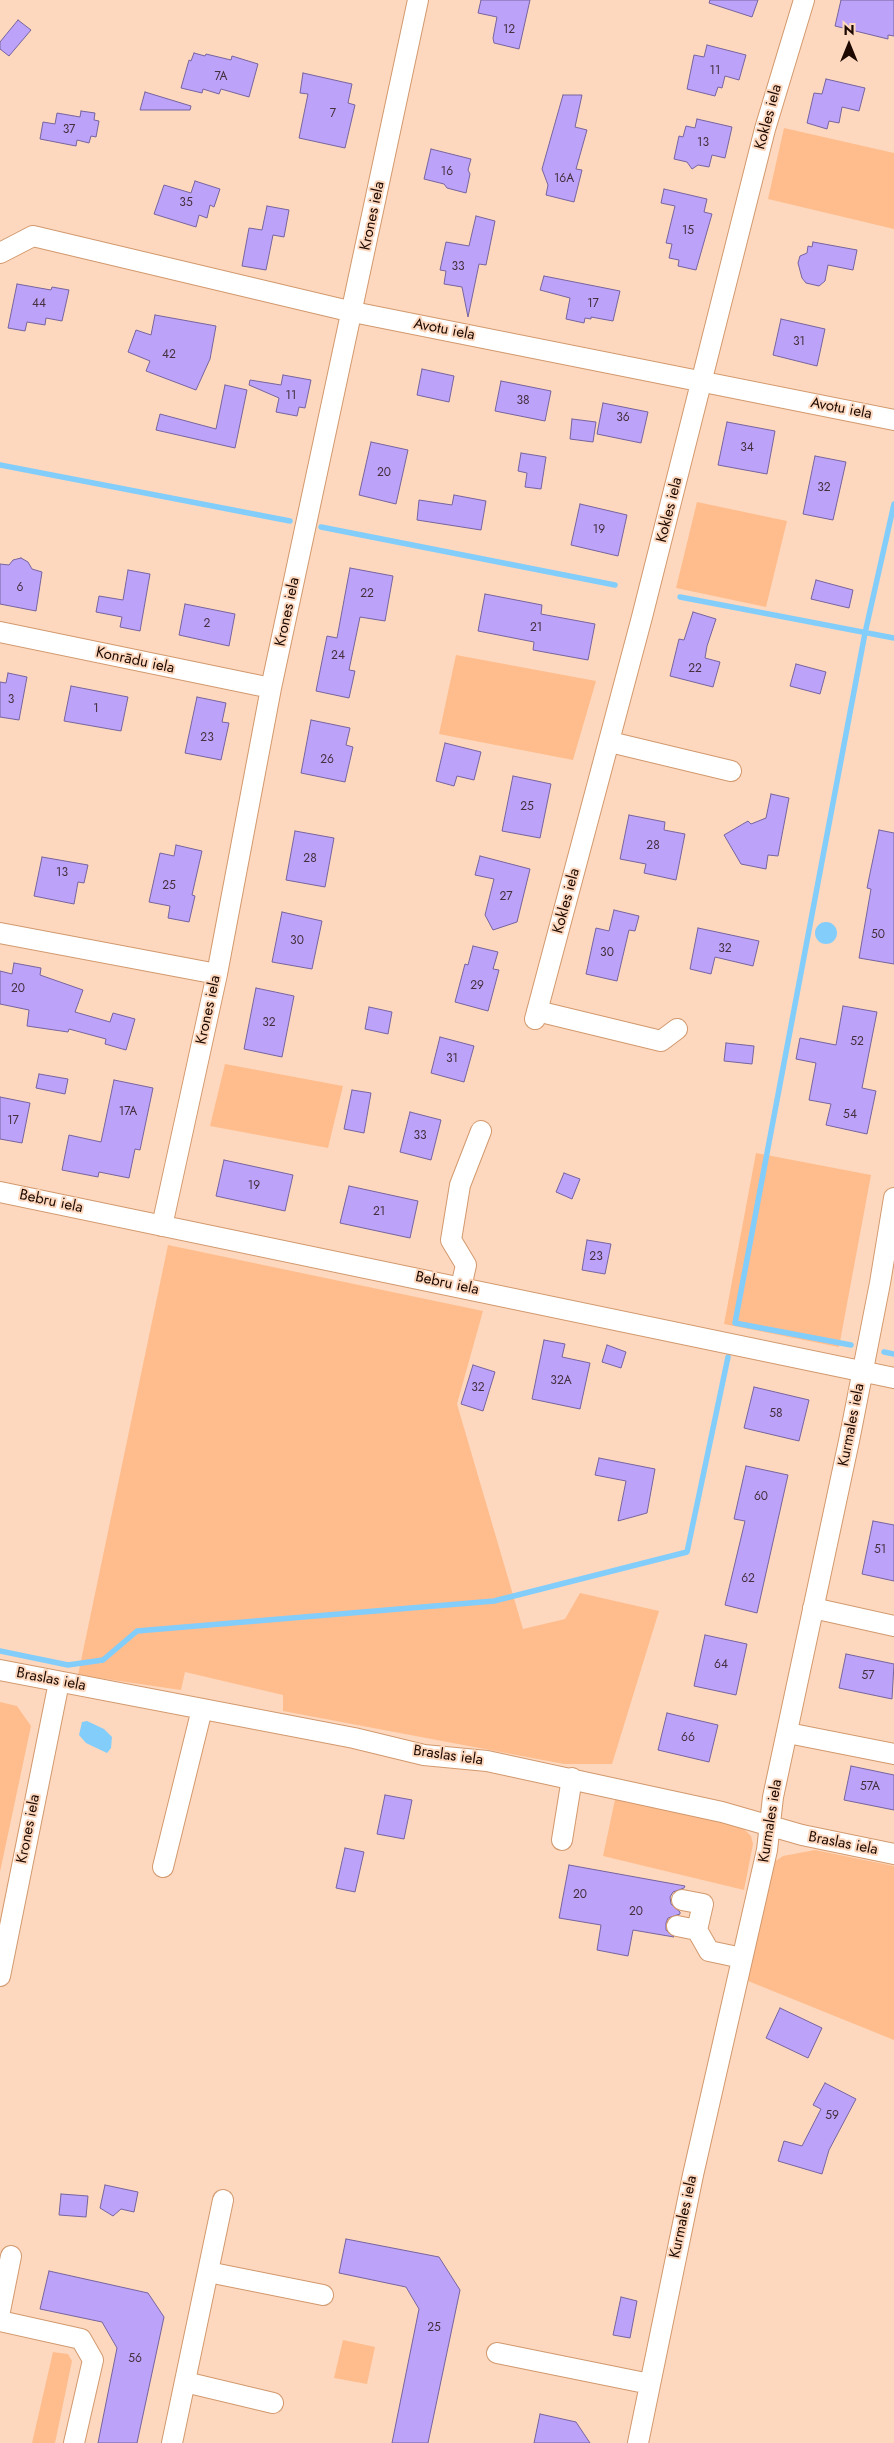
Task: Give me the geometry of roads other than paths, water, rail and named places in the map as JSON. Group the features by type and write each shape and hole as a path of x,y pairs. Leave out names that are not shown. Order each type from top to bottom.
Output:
{"street":[{"name":"Krones iela","path":"162,1226 216,974 271,688 353,312 418,0"},
{"name":"Kokles iela","path":"677,1029 662,1041 536,1015 610,742 765,129 804,0"},
{"name":"Avotu iela","path":"0,253 33,236 353,312 894,420"},
{"name":"Konrādu iela","path":"0,632 271,688"},
{"path":"610,742 731,771"},
{"path":"0,933 216,974"},
{"path":"461,1287 466,1265 450,1240 460,1185 481,1131"},
{"name":"Bebru iela","path":"0,1192 894,1378"},
{"name":"Kurmales iela","path":"638,2443 693,2176 767,1850 773,1797 788,1733 862,1372 894,1198"},
{"path":"814,1608 894,1626"},
{"name":"Braslas iela","path":"0,1670 354,1738 424,1755 487,1761 572,1778 722,1812 802,1835 894,1854"},
{"name":"Krones iela","path":"0,1976 58,1682"},
{"path":"163,1867 202,1709"},
{"path":"788,1733 894,1754"},
{"path":"562,1840 572,1778"},
{"path":"682,1900 703,1904 697,1930 709,1951 742,1958"},
{"path":"677,1926 697,1930"},
{"path":"172,2443 223,2200"},
{"path":"0,2311 11,2256"},
{"path":"208,2272 323,2295"},
{"path":"0,2321 81,2339 93,2360 74,2443"},
{"path":"497,2354 650,2384"},
{"path":"185,2382 273,2403"}],"water":[{"path":"826,922 834,925 837,933 834,941 826,944 818,941 815,933 818,925"},
{"path":"87,1721 104,1729 112,1737 111,1748 107,1753 86,1743 79,1735 82,1722"}],"waterway":[{"path":"0,465 290,521"},
{"path":"851,1345 735,1323 865,633 894,504"},
{"path":"321,527 615,585"},
{"path":"680,597 894,638"},
{"path":"884,1352 894,1354"},
{"path":"0,1651 68,1665 103,1660 137,1631 494,1601 687,1552 728,1357"}]}
